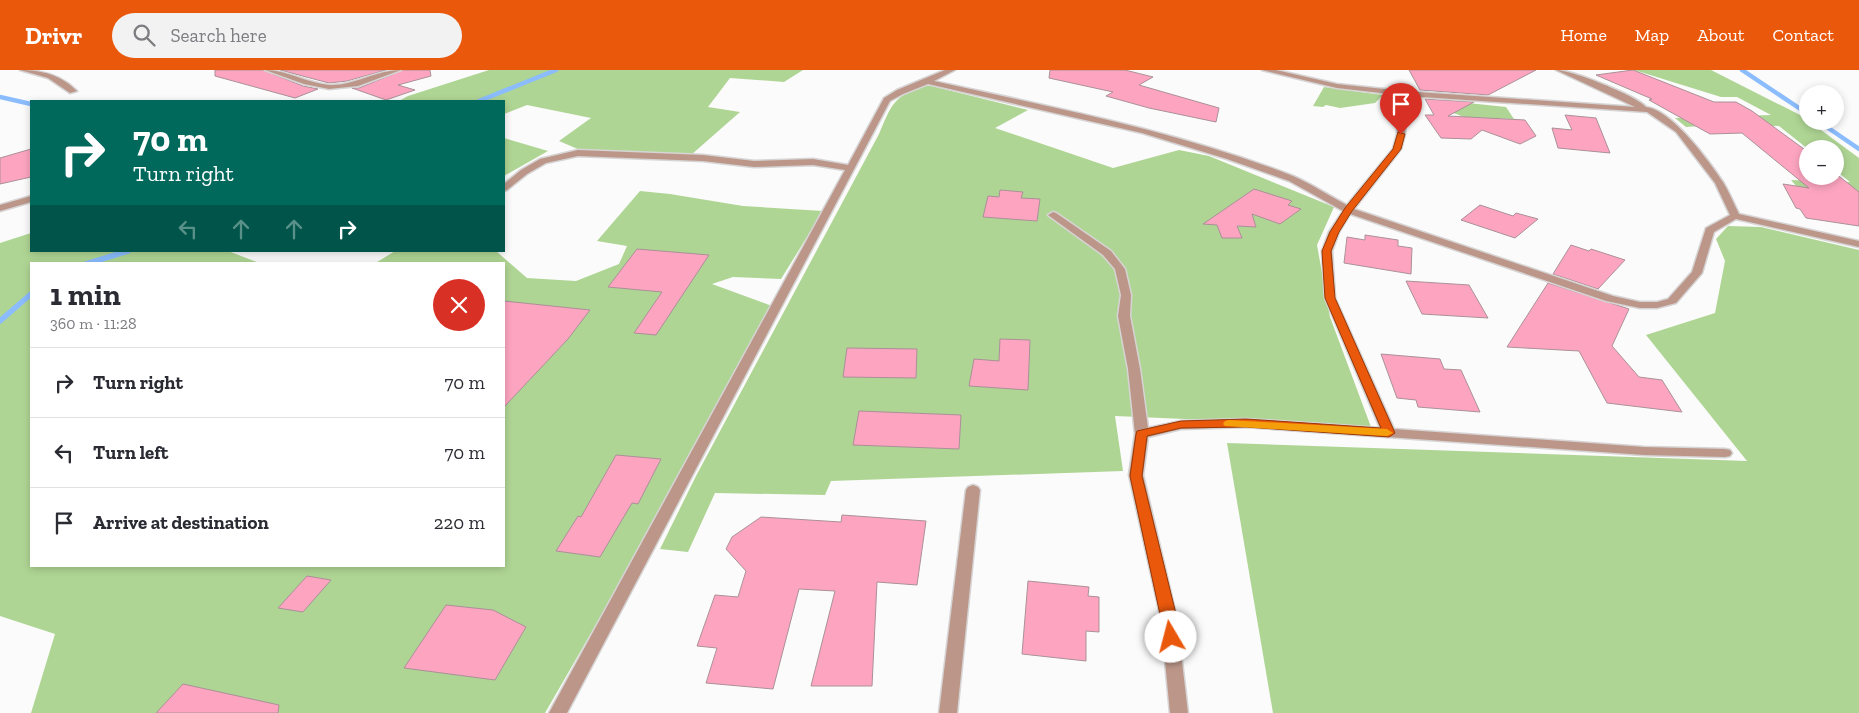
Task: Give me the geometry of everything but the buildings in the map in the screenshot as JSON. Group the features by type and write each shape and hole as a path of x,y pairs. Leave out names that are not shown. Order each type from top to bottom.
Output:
{"street":[{"path":"24,70 46,73 73,91"},
{"path":"269,70 330,87 357,83 397,70"},
{"path":"558,713 887,100 900,92 927,82 951,70"},
{"path":"1266,70 1337,86 1403,93 1649,110"},
{"path":"1560,70 1609,90 1649,110 1679,130 1719,183 1735,216"},
{"path":"927,82 1144,131 1196,147 1292,179 1348,210 1610,299 1640,306 1657,305 1672,301 1697,273 1709,230 1735,216 1859,244"},
{"path":"1389,433 1330,298 1327,251 1334,232 1348,210 1397,149 1401,134 1403,93"},
{"path":"505,187 524,172 543,161 578,153 606,152 703,158 754,164 814,162 849,168"},
{"path":"0,208 30,199"},
{"path":"1053,215 1107,254 1120,268 1126,294 1124,316 1134,368 1142,434 1136,476 1169,618 1179,713"},
{"path":"1142,434 1181,425 1246,423 1644,451 1725,453"},
{"path":"948,713 973,490"}],"green space":[{"path":"489,70 803,70 784,82 730,78 708,107 740,112 691,155 580,150 559,141 591,118 527,105 505,114 505,100 401,100"},
{"path":"1634,70 1711,70 1799,114 1799,130 1821,130 1835,140 1799,140 1799,142 1779,126 1717,125 1686,127 1675,118 1771,115 1737,97 1721,97"},
{"path":"922,86 932,86 1028,110 995,128 1113,168 1179,150 1209,156 1334,207 1317,245 1330,317 1371,427 1115,416 1123,471 831,481 825,495 715,493 688,552 660,549 696,476 879,134 890,110 898,99"},
{"path":"1324,87 1383,95 1375,103 1340,108 1326,105 1323,107 1313,106"},
{"path":"1468,103 1506,107 1514,119 1464,117 1443,109"},
{"path":"505,138 548,151 505,175"},
{"path":"1844,147 1859,158 1859,195 1797,187 1791,180 1799,180 1799,185 1844,185 1844,182 1850,182 1844,177"},
{"path":"640,191 743,206 823,211 781,279 733,277 712,284 772,306 617,588 545,713 31,713 55,634 0,616 0,243 30,233 30,252 231,252 257,262 30,262 30,567 505,567 505,262 377,262 393,252 497,252 527,278 576,281 619,264 627,246 597,241"},
{"path":"1728,226 1761,227 1859,250 1859,713 1273,713 1227,443 1747,461 1646,335 1715,313 1725,261 1716,239"}],"waterway":[{"path":"481,100 556,70"},
{"path":"1742,70 1799,108"},
{"path":"0,97 30,104"},
{"path":"1831,130 1859,149"},
{"path":"92,262 125,252"},
{"path":"0,321 30,295"}],"slow traffic":[{"path":"1229,424 1246,423 1387,433"}],"route":[{"path":"1171,637 1169,618 1136,476 1142,434 1181,425 1246,423 1389,433 1330,298 1327,251 1334,232 1348,210 1397,149 1401,134"}]}
